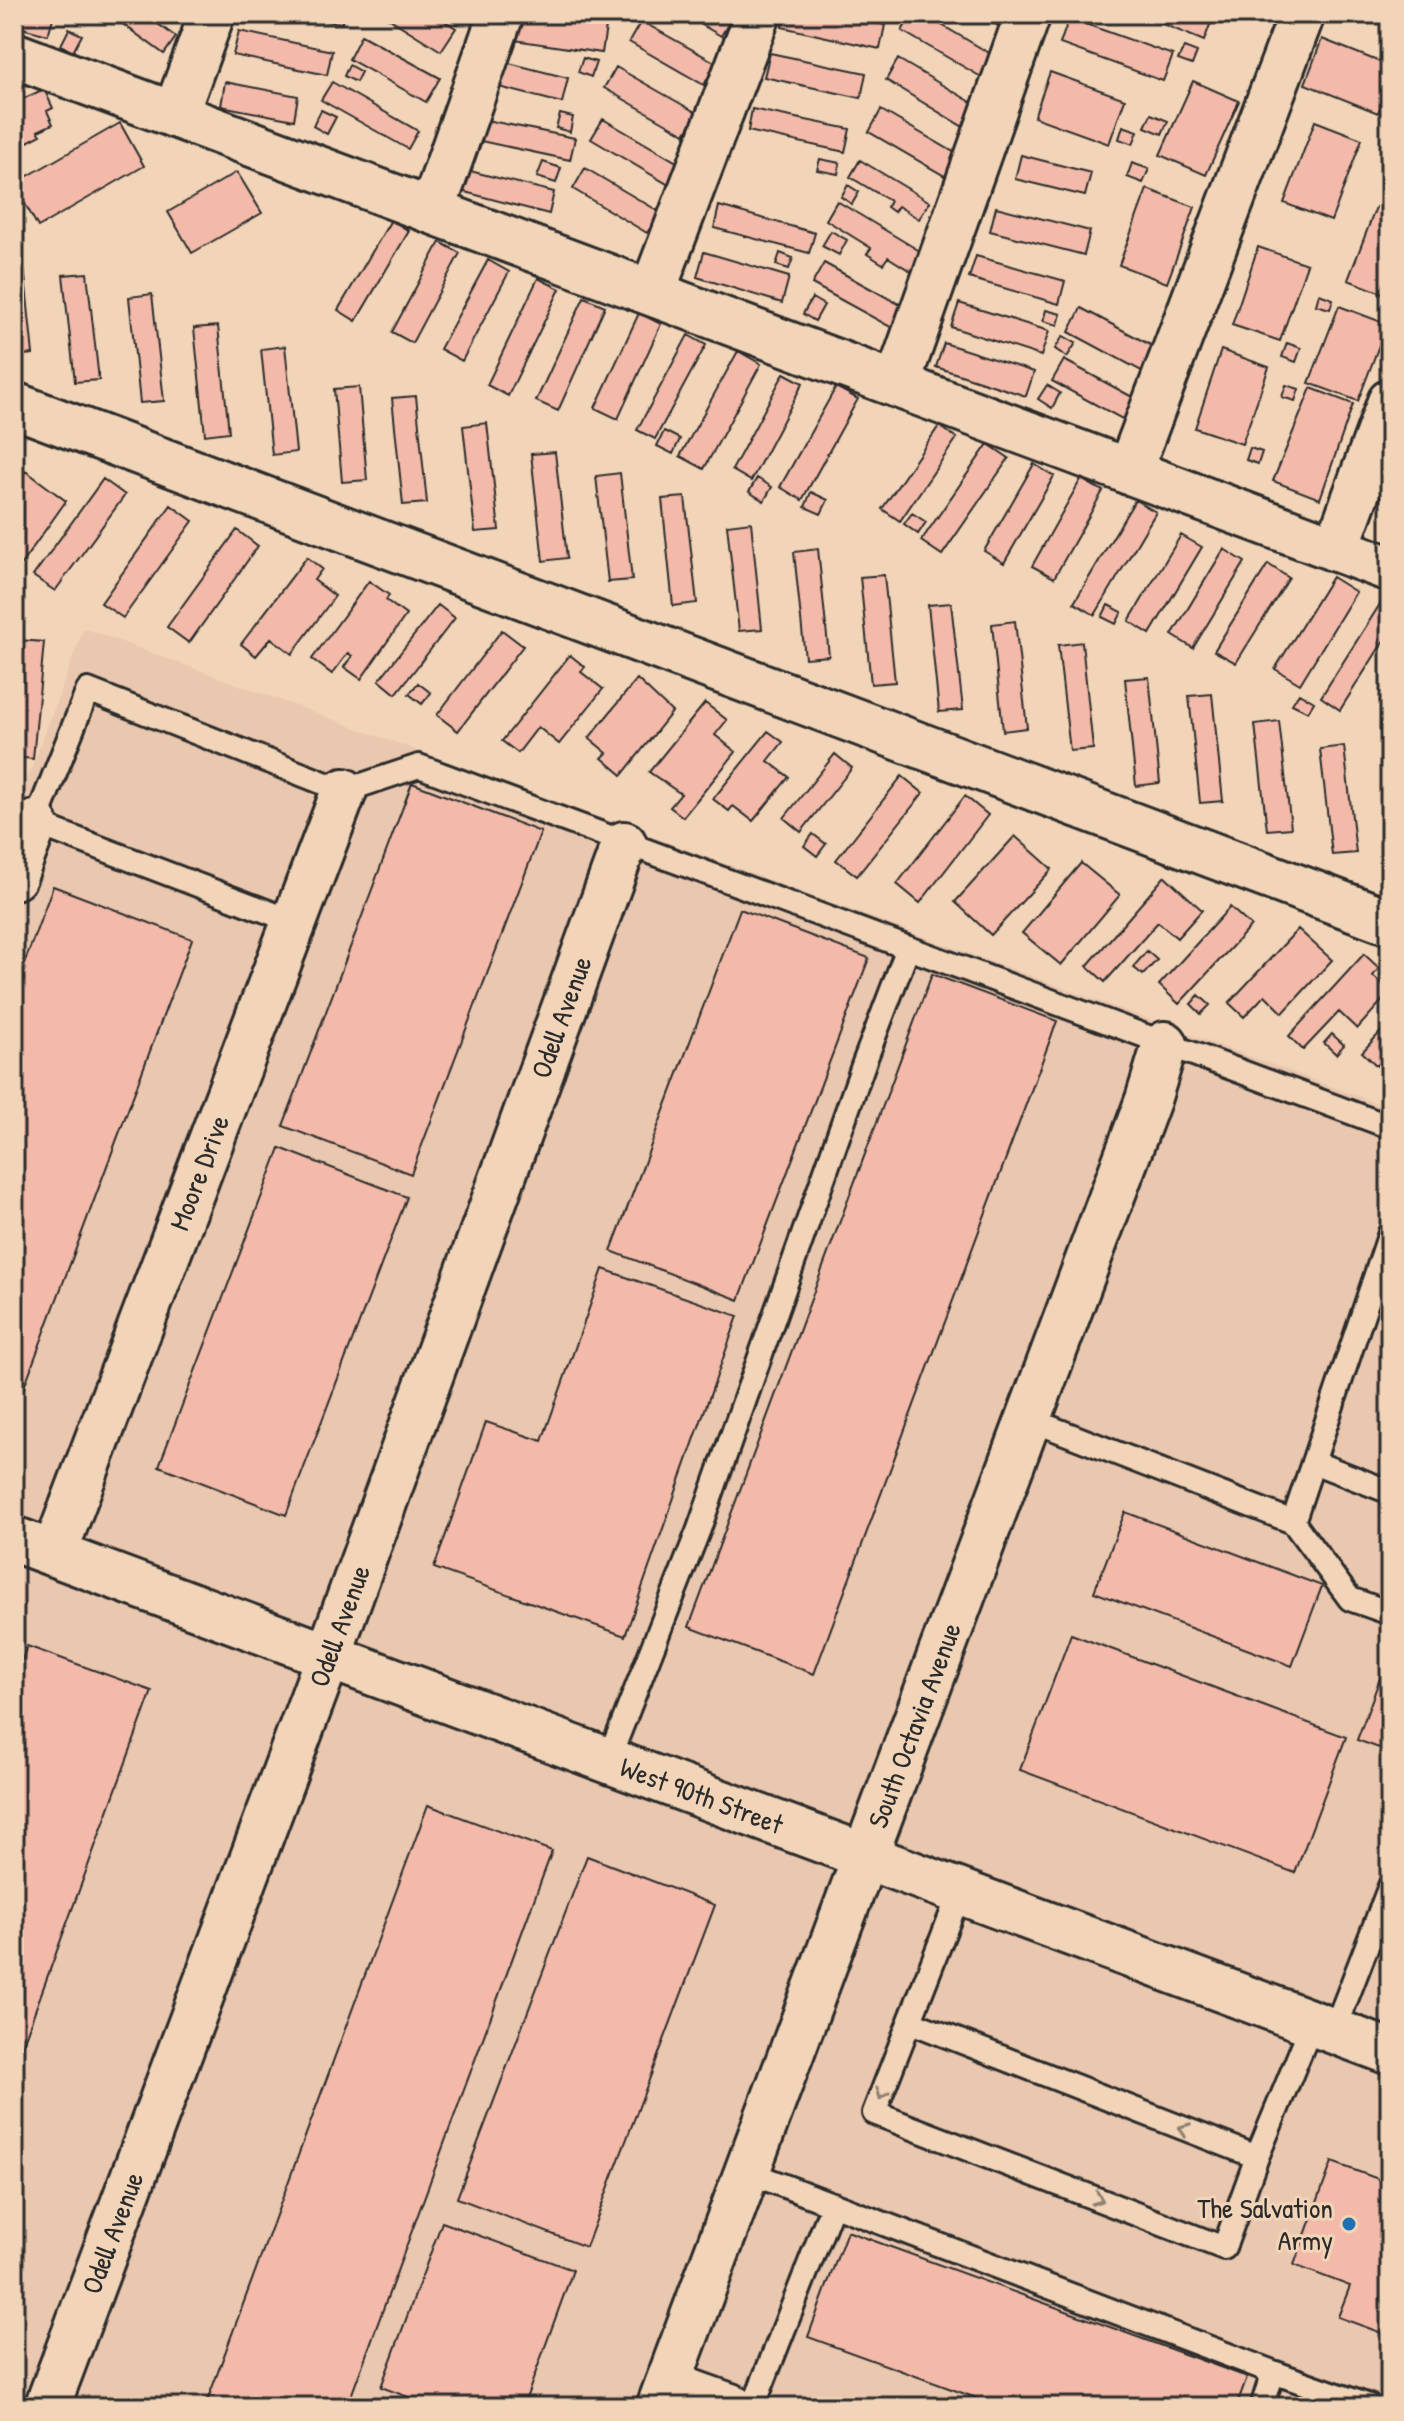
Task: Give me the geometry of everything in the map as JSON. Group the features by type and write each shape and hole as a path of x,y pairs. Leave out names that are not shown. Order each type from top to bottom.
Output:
{"street":[{"path":"175,115 212,14"},
{"path":"432,211 501,14"},
{"path":"652,293 758,14"},
{"path":"897,384 1028,14"},
{"path":"1129,472 1302,14"},
{"path":"14,55 1390,569"},
{"path":"1336,549 1390,402"},
{"path":"14,405 1390,922"},
{"name":"Moore Drive","path":"34,1547 344,791"},
{"path":"14,877 35,823"},
{"name":"Odell Avenue","path":"47,2407 328,1657 624,844"},
{"name":"South Octavia Avenue","path":"664,2395 867,1858 1148,1100 1165,1044"},
{"name":"West 90th Street","path":"34,1547 1390,2052"},
{"path":"664,2395 733,2407"}],"lane":[{"path":"292,921 35,823 88,690 344,791 419,766 1390,1127"},
{"path":"608,1761 699,1529 864,1063 908,948"},
{"path":"1293,1522 1390,1233"},
{"path":"1029,1419 1293,1522 1350,1599 1390,1613"},
{"path":"1313,1462 1390,1492"},
{"path":"960,1892 874,2113 1224,2248 1257,2157 1390,1886"},
{"path":"911,2022 1257,2157"},
{"path":"748,2172 1372,2407"},
{"path":"753,2407 833,2204"},
{"path":"1262,2407 1273,2372"}],"shaded area":[{"path":"84,628 1390,1108 1390,2407 14,2407 14,815"}],"building":[{"path":"14,14 54,15 48,35 14,26"},
{"path":"109,14 144,14 176,37 164,54"},
{"path":"260,14 343,14 342,23"},
{"path":"382,14 433,14 456,28 441,51"},
{"path":"517,14 606,27 602,53 514,40"},
{"path":"683,14 734,14 721,36"},
{"path":"784,14 837,14 885,25 880,49 782,27"},
{"path":"912,14 923,14 996,57 983,78 902,31"},
{"path":"978,14 1012,14 1004,29"},
{"path":"1138,14 1214,14 1204,41"},
{"path":"1069,18 1173,55 1163,81 1060,44"},
{"path":"641,21 716,63 704,85 629,42"},
{"path":"69,29 82,35 73,52 61,45"},
{"path":"239,31 332,51 327,75 233,55"},
{"path":"361,35 440,78 426,102 349,59"},
{"path":"1322,39 1390,66 1390,84 1378,113 1305,84"},
{"path":"1184,47 1197,52 1192,65 1178,60"},
{"path":"770,53 866,73 861,98 764,77"},
{"path":"583,58 596,62 591,77 578,72"},
{"path":"898,59 978,106 965,128 886,80"},
{"path":"497,60 568,78 562,103 491,85"},
{"path":"349,65 361,72 356,82 344,76"},
{"path":"616,67 697,113 685,134 604,88"},
{"path":"1050,72 1125,99 1109,144 1034,117"},
{"path":"1193,81 1239,101 1206,175 1160,155"},
{"path":"225,82 298,96 294,120 221,106"},
{"path":"332,82 418,131 408,149 321,100"},
{"path":"44,89 53,108 47,111 53,124 38,131 41,135 14,149 14,103"},
{"path":"752,109 850,129 845,152 748,131"},
{"path":"321,110 336,117 327,134 313,126"},
{"path":"881,110 962,157 950,179 869,132"},
{"path":"560,114 573,117 570,132 556,128"},
{"path":"1151,114 1168,121 1162,134 1145,127"},
{"path":"481,119 575,138 570,160 476,140"},
{"path":"603,119 680,164 669,185 591,139"},
{"path":"1315,121 1362,139 1331,221 1284,203"},
{"path":"120,123 144,166 38,227 14,184"},
{"path":"1123,126 1138,131 1133,144 1119,139"},
{"path":"1021,155 1091,173 1085,196 1015,179"},
{"path":"820,159 840,163 838,174 817,170"},
{"path":"860,160 930,202 919,219 898,206 894,212 887,207 890,201 850,177"},
{"path":"543,162 561,168 556,183 537,177"},
{"path":"1132,163 1149,169 1143,183 1127,177"},
{"path":"585,168 660,212 647,233 573,189"},
{"path":"466,170 554,192 549,214 461,191"},
{"path":"237,172 262,213 192,253 168,212"},
{"path":"848,185 859,192 852,204 841,197"},
{"path":"1147,189 1195,207 1167,283 1119,265"},
{"path":"837,201 923,253 912,272 888,257 883,264 867,254 871,248 826,220"},
{"path":"719,206 815,233 809,253 714,228"},
{"path":"996,207 1090,231 1084,255 990,231"},
{"path":"1376,207 1390,212 1390,296 1348,280"},
{"path":"391,220 409,231 356,321 338,310"},
{"path":"831,231 847,240 839,255 822,246"},
{"path":"440,242 460,253 412,343 392,332"},
{"path":"22,247 33,354 14,356 14,248"},
{"path":"1258,247 1307,264 1280,341 1232,325"},
{"path":"704,252 789,277 782,303 697,277"},
{"path":"780,253 793,258 789,269 776,265"},
{"path":"976,256 1065,281 1059,304 969,278"},
{"path":"488,260 509,272 462,361 440,349"},
{"path":"824,263 906,308 894,329 812,284"},
{"path":"87,273 99,380 75,382 63,275"},
{"path":"538,278 560,289 508,396 487,385"},
{"path":"152,294 164,401 140,403 129,297"},
{"path":"1319,294 1333,299 1330,309 1316,305"},
{"path":"584,297 605,306 558,411 536,401"},
{"path":"812,298 824,305 815,321 803,314"},
{"path":"959,303 1049,331 1041,356 951,327"},
{"path":"1339,306 1387,324 1358,401 1309,383"},
{"path":"1081,308 1160,350 1147,374 1069,332"},
{"path":"1046,310 1061,314 1058,325 1043,321"},
{"path":"639,313 661,324 618,419 595,408"},
{"path":"218,326 229,432 205,435 194,328"},
{"path":"688,335 706,345 655,439 637,430"},
{"path":"1063,336 1076,343 1067,357 1055,349"},
{"path":"944,343 1034,372 1026,396 936,367"},
{"path":"1287,343 1301,348 1296,362 1282,357"},
{"path":"285,346 296,452 272,455 261,349"},
{"path":"1221,350 1269,367 1242,444 1195,428"},
{"path":"738,351 761,364 704,469 680,456"},
{"path":"1064,360 1136,399 1124,420 1052,381"},
{"path":"784,373 803,383 751,481 732,470"},
{"path":"1047,385 1060,393 1052,408 1038,399"},
{"path":"1286,385 1299,389 1295,401 1282,397"},
{"path":"359,387 367,480 342,482 334,389"},
{"path":"836,387 858,399 802,500 780,487"},
{"path":"1311,388 1353,404 1320,499 1273,481"},
{"path":"416,396 427,503 403,505 392,398"},
{"path":"487,423 499,530 475,532 463,426"},
{"path":"939,426 957,438 900,521 882,509"},
{"path":"664,431 680,439 673,454 657,446"},
{"path":"988,444 1009,458 942,555 921,541"},
{"path":"1250,448 1262,452 1258,464 1246,460"},
{"path":"555,452 567,558 543,561 531,454"},
{"path":"1034,464 1054,476 1004,563 984,551"},
{"path":"26,471 66,501 14,574 14,488"},
{"path":"620,473 632,580 608,582 596,476"},
{"path":"757,478 772,487 764,501 749,492"},
{"path":"103,479 125,495 55,591 33,576"},
{"path":"1081,479 1103,491 1054,578 1032,566"},
{"path":"811,492 828,500 821,514 805,507"},
{"path":"685,497 697,603 673,606 662,499"},
{"path":"1135,500 1156,512 1095,615 1074,603"},
{"path":"171,505 193,521 123,618 101,603"},
{"path":"912,513 926,522 918,534 904,524"},
{"path":"751,522 762,629 739,631 727,525"},
{"path":"237,530 258,546 189,643 167,627"},
{"path":"1181,535 1202,547 1150,634 1129,621"},
{"path":"818,549 829,656 805,658 794,552"},
{"path":"1224,549 1245,562 1193,648 1172,635"},
{"path":"307,557 322,569 314,580 335,596 292,654 271,638 256,656 241,644"},
{"path":"1268,564 1289,578 1236,663 1214,651"},
{"path":"884,575 895,682 871,684 860,577"},
{"path":"1332,577 1356,592 1300,684 1275,669"},
{"path":"369,581 389,595 386,600 406,615 361,679 344,667 352,656 348,653 332,674 312,659"},
{"path":"1384,598 1390,602 1390,631 1340,710 1321,697"},
{"path":"951,603 963,710 939,712 928,605"},
{"path":"438,605 455,618 396,694 379,680"},
{"path":"1108,605 1122,612 1116,624 1102,617"},
{"path":"1015,621 1027,728 1003,731 992,624"},
{"path":"502,630 523,646 458,731 437,715"},
{"path":"18,640 44,642 33,759 14,757 14,683"},
{"path":"1082,642 1093,749 1070,751 1058,645"},
{"path":"570,655 585,667 581,672 603,689 559,744 538,727 518,753 502,741"},
{"path":"1149,677 1160,783 1136,786 1125,679"},
{"path":"637,679 672,712 622,775 602,758 607,753 589,738"},
{"path":"418,683 431,693 422,704 409,694"},
{"path":"1390,684 1390,707 1380,701"},
{"path":"1299,693 1314,702 1308,712 1292,704"},
{"path":"1212,694 1223,801 1200,803 1189,696"},
{"path":"705,703 727,720 715,735 736,752 683,817 670,807 681,794 649,772"},
{"path":"1279,721 1291,828 1267,830 1255,724"},
{"path":"768,731 783,742 768,761 789,777 753,821 733,806 729,811 713,799"},
{"path":"1344,746 1356,853 1332,855 1320,749"},
{"path":"835,754 852,768 801,832 784,818"},
{"path":"902,776 923,793 857,876 836,860"},
{"path":"412,783 541,832 411,1174 283,1126"},
{"path":"965,796 988,815 920,903 897,884"},
{"path":"813,834 826,844 817,856 804,846"},
{"path":"1015,836 1052,869 991,935 955,902"},
{"path":"1081,863 1120,895 1061,965 1022,933"},
{"path":"1165,876 1202,910 1177,938 1158,922 1105,982 1087,966"},
{"path":"53,886 192,939 15,1411 14,991"},
{"path":"1230,907 1251,926 1179,1004 1159,985"},
{"path":"740,909 869,958 739,1300 611,1251"},
{"path":"1298,929 1332,960 1283,1013 1265,995 1244,1017 1229,1003"},
{"path":"1147,951 1157,960 1143,975 1133,967"},
{"path":"1364,954 1379,968 1373,976 1390,992 1357,1029 1339,1012 1303,1050 1289,1036"},
{"path":"932,974 1057,1021 814,1674 689,1627"},
{"path":"1199,995 1210,1005 1201,1014 1191,1004"},
{"path":"1390,1022 1390,1051 1377,1066 1362,1052"},
{"path":"1332,1034 1344,1045 1336,1054 1324,1043"},
{"path":"280,1148 407,1197 286,1515 159,1466"},
{"path":"603,1269 738,1316 625,1636 434,1568 486,1422 542,1441"},
{"path":"1125,1512 1322,1586 1292,1666 1094,1592"},
{"path":"1071,1634 1346,1737 1295,1873 1020,1770"},
{"path":"27,1646 152,1691 14,2068 14,1682"},
{"path":"1382,1673 1390,1675 1390,1752 1357,1740"},
{"path":"428,1805 552,1851 347,2407 205,2407"},
{"path":"587,1856 715,1905 586,2247 457,2198"},
{"name":"The Salvation Army","path":"1332,2162 1389,2183 1390,2180 1390,2336 1338,2317 1350,2286 1294,2265"},
{"path":"442,2222 573,2270 523,2407 435,2407 381,2387"},
{"path":"847,2231 1247,2377 1236,2407 1001,2407 808,2337"}],"place":[{"name":"The Salvation Army","path":"1349,2224"}]}
